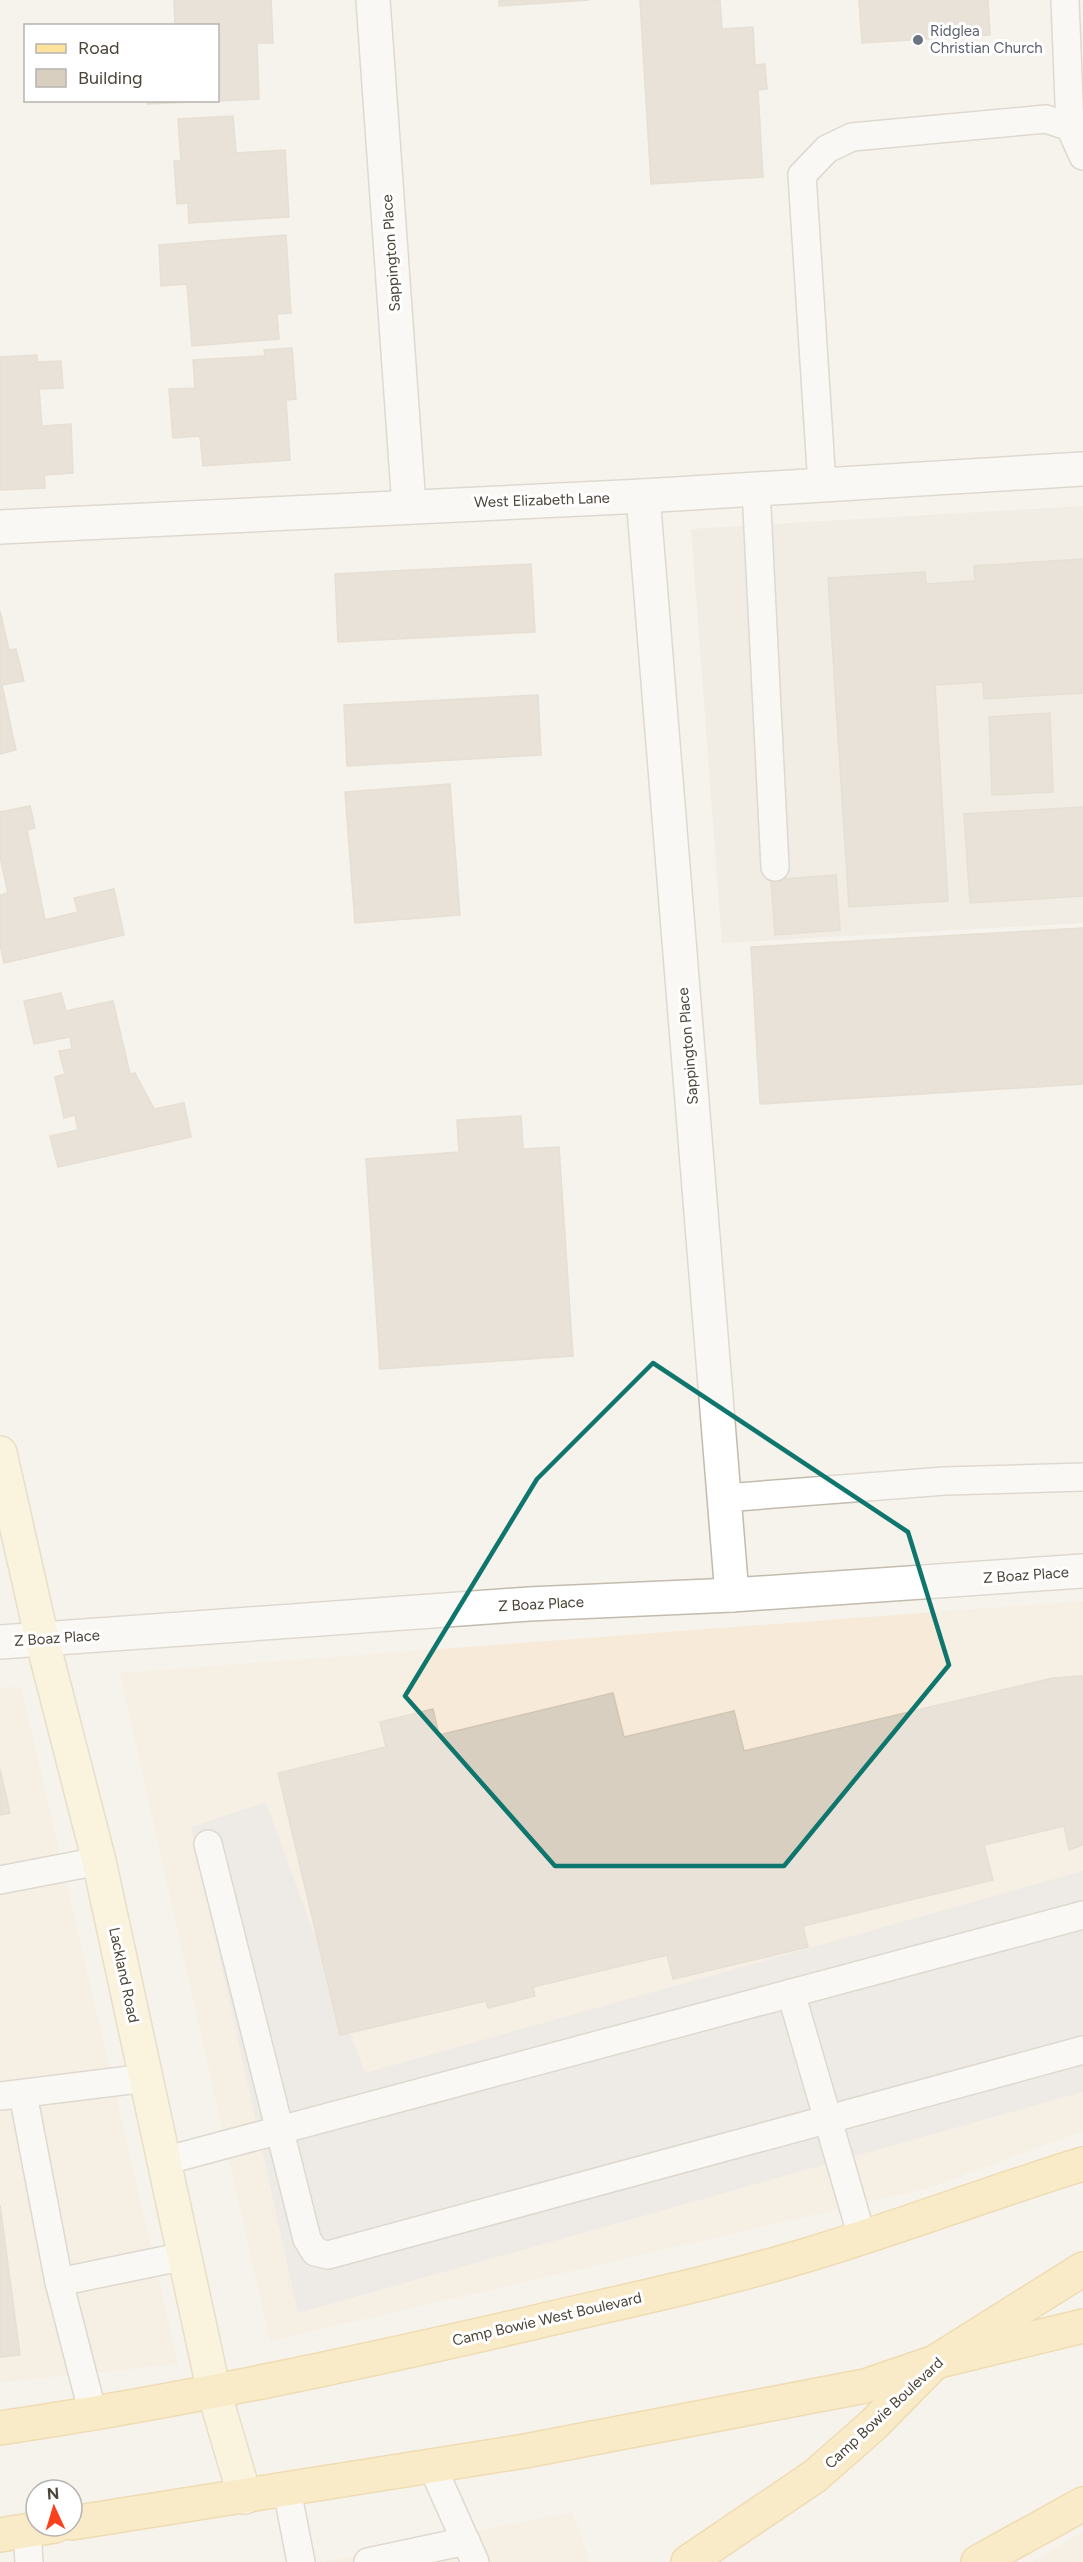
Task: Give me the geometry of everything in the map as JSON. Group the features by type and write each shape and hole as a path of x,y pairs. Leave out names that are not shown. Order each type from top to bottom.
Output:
{"main road":[{"name":"Camp Bowie West Boulevard","path":"0,2428 214,2392 382,2357 621,2302 799,2257 1083,2164"},
{"name":"Camp Bowie Boulevard","path":"688,2562 815,2476 873,2425 935,2362 1083,2269"},
{"path":"84,2521 525,2451 866,2386 935,2362 1083,2326"},
{"path":"989,2560 1083,2504"}],"street":[{"name":"Sappington Place","path":"373,0 409,506"},
{"name":"West Elizabeth Lane","path":"0,527 643,496 1083,469"},
{"name":"Sappington Place","path":"643,496 732,1595"},
{"name":"Lackland Road","path":"0,1453 42,1639 99,1861 214,2392 245,2497"},
{"name":"Z Boaz Place","path":"0,1642 529,1604 732,1595 1083,1571"}],"lane":[{"path":"1065,0 1070,127 1083,156"},
{"path":"822,486 802,175 827,149 852,137 1046,119 1070,127"},
{"path":"756,489 775,867"},
{"path":"724,1498 945,1481 1083,1477"},
{"path":"208,1844 307,2239 315,2252 328,2255 1083,2050"},
{"path":"0,1880 99,1861"},
{"path":"164,2161 1083,1915"},
{"path":"791,1993 826,2120 862,2236"},
{"path":"93,2414 12,2095 146,2078"},
{"path":"59,2282 185,2256"},
{"path":"368,2562 471,2552 432,2466"},
{"path":"287,2490 301,2562"}],"highlighted area":[{"path":"653,1363 908,1532 949,1665 784,1866 555,1866 405,1696 537,1479"}],"shaded area":[{"path":"1083,506 1083,923 722,943 691,529"},
{"path":"1083,1601 1083,2131 925,2189 270,2341 120,1673"},
{"path":"21,1687 178,2364 0,2382 0,1688"},
{"path":"266,1802 365,2073 1083,1871 1083,2092 298,2313 191,1827"},
{"path":"572,2512 590,2562 324,2562"},
{"path":"1083,2532 1083,2562 1032,2562"}],"building":[{"path":"174,0 271,0 273,43 257,43 259,99 219,101 219,24 175,24"},
{"path":"499,0 589,0 499,6"},
{"path":"640,0 720,0 722,29 753,27 755,65 765,64 767,89 758,90 763,177 651,184"},
{"path":"859,0 988,0 990,35 862,43"},
{"path":"147,102 192,102 147,104"},
{"path":"233,116 236,153 285,150 289,217 189,223 188,203 177,204 174,161 181,161 178,119"},
{"path":"286,235 291,313 277,314 279,339 192,346 187,284 161,286 159,245"},
{"path":"292,348 296,399 286,400 290,460 203,466 200,436 173,438 169,389 195,388 193,360 265,356 264,350"},
{"path":"37,355 37,362 61,361 63,388 39,389 42,426 71,424 73,473 44,475 45,488 0,490 0,357"},
{"path":"1083,559 1083,693 984,699 983,682 935,685 948,901 849,907 828,578 925,572 926,584 975,581 974,566"},
{"path":"531,564 535,632 338,642 335,574"},
{"path":"0,611 9,650 16,649 24,681 2,685 16,750 0,754"},
{"path":"538,695 541,755 347,766 344,705"},
{"path":"1050,713 1053,792 992,795 989,717"},
{"path":"450,784 460,915 355,923 345,792"},
{"path":"30,806 35,828 27,830 45,920 78,912 74,898 114,889 124,935 4,963 0,944 0,895 8,893 0,857 0,812"},
{"path":"1083,807 1083,896 970,903 964,814"},
{"path":"836,875 840,930 775,935 771,880"},
{"path":"1083,928 1083,1084 760,1104 751,947"},
{"path":"61,993 66,1011 113,1001 130,1074 135,1073 154,1109 184,1103 191,1137 58,1167 50,1136 78,1130 75,1115 64,1118 55,1077 65,1074 59,1051 72,1049 70,1037 34,1044 24,1001"},
{"path":"521,1116 523,1149 559,1147 573,1356 380,1369 366,1159 459,1152 457,1120"},
{"path":"1083,1676 1083,1845 1069,1850 1064,1826 984,1845 993,1880 803,1926 808,1947 673,1979 667,1955 533,1987 535,1996 488,2008 486,2001 340,2035 278,1773 386,1747 380,1722 433,1709 439,1735 613,1693 624,1737 734,1711 744,1751 1053,1678"},
{"path":"0,1769 10,1813 0,1815"},
{"path":"0,2205 20,2355 0,2357"}],"place":[{"name":"Ridglea Christian Church","path":"918,40"}]}
